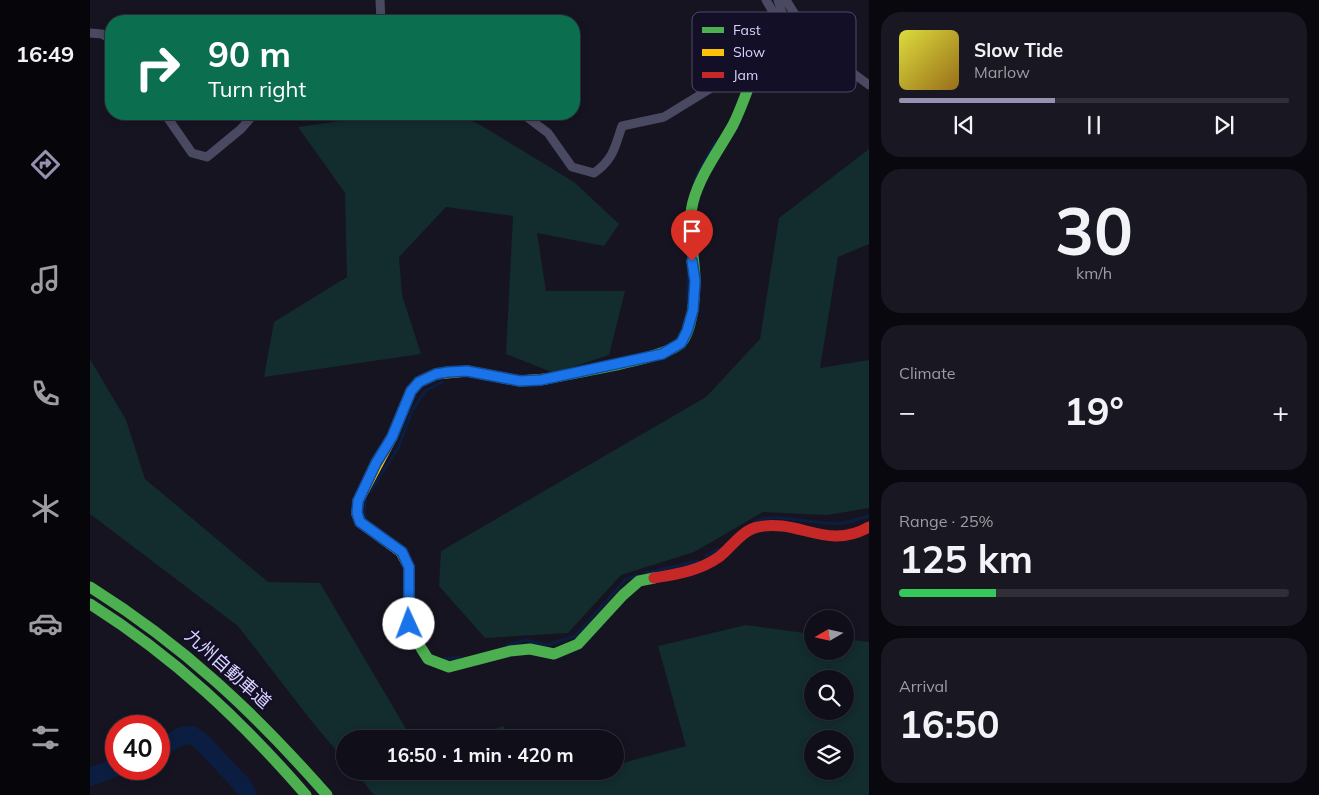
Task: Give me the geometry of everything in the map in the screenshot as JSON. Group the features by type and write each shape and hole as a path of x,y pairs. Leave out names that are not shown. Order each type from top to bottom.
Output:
{"main road":[{"path":"747,92 734,123 696,188 692,204 690,230 695,281 693,310 687,331 681,343 662,354 541,380 520,381 467,371 436,374 419,382 411,391 392,437 376,463 358,501 358,519 402,552 409,567 409,624 417,643 428,659 450,667 510,651 530,649 554,654 578,644 623,595 639,581 690,572 719,557 739,538 756,527 778,524 814,534 836,537 857,534 869,527"},
{"name":"九州自動車道","path":"90,587 109,598 162,636 217,680 289,751 327,795"},
{"name":"九州自動車道","path":"90,604 154,647 208,692 278,761 306,795"}],"street":[{"path":"380,0 380,15"},
{"path":"766,0 773,12"},
{"path":"778,0 782,12"},
{"path":"786,0 794,12"},
{"path":"90,33 105,36"},
{"path":"856,77 869,86"},
{"path":"531,120 548,133 572,167 594,173 606,165 613,152 622,126 664,117 705,92"},
{"path":"169,120 192,154 207,157 248,120"}],"green space":[{"path":"347,120 470,120 574,182 619,224 604,246 537,233 546,291 625,291 609,355 554,373 506,354 513,216 446,207 399,257 402,295 421,354 264,377 274,322 347,277 345,193 298,127"},
{"path":"869,149 869,244 838,257 820,368 869,360 869,508 827,515 763,512 694,552 621,575 568,633 485,638 439,586 441,551 706,397 760,339 779,218"},
{"path":"90,359 126,420 145,479 268,582 320,583 407,730 336,730 336,750 238,626 90,514"},
{"path":"746,625 804,633 804,660 854,660 854,640 869,642 869,795 374,795 362,780 624,780 624,763 686,746 658,646"},
{"path":"503,726 506,730 493,730"}],"waterway":[{"path":"694,181 715,142"},
{"path":"687,299 688,273"},
{"path":"370,492 398,448 412,411 425,391 442,382"},
{"path":"366,499 364,513 366,519"},
{"path":"755,522 763,519 784,518 833,524 869,516"},
{"path":"706,556 718,549"},
{"path":"646,573 698,561"},
{"path":"507,645 526,640 547,645 575,636 625,580 637,575"},
{"path":"444,659 460,657"},
{"path":"170,743 182,736 192,735 202,742 243,786 248,795"},
{"path":"90,777 105,771"}],"traffic: fast":[{"path":"546,379 657,355 672,349 685,338 692,314 695,281 690,222 693,202 705,172 733,125 747,92"},
{"path":"416,640 428,659 449,667 510,651 530,649 554,654 578,644 623,595 639,581 654,578"},
{"path":"90,587 156,633 216,682 245,708 327,795"},
{"path":"90,604 121,624 205,691 257,741 306,795"}],"traffic: slow":[{"path":"416,640 409,624 409,567 401,552 360,522 357,514 358,501 392,437 411,391 419,382 436,374 467,371 520,381 546,379"}],"traffic: jam":[{"path":"654,578 704,566 719,557 747,532 758,527 773,525 840,536 854,534 869,527"}],"route":[{"path":"409,624 409,567 402,552 360,522 357,513 358,501 376,463 392,437 411,391 419,382 436,374 448,372 467,371 520,381 541,380 662,354 681,343 687,331 693,310 695,281 692,261"}]}
